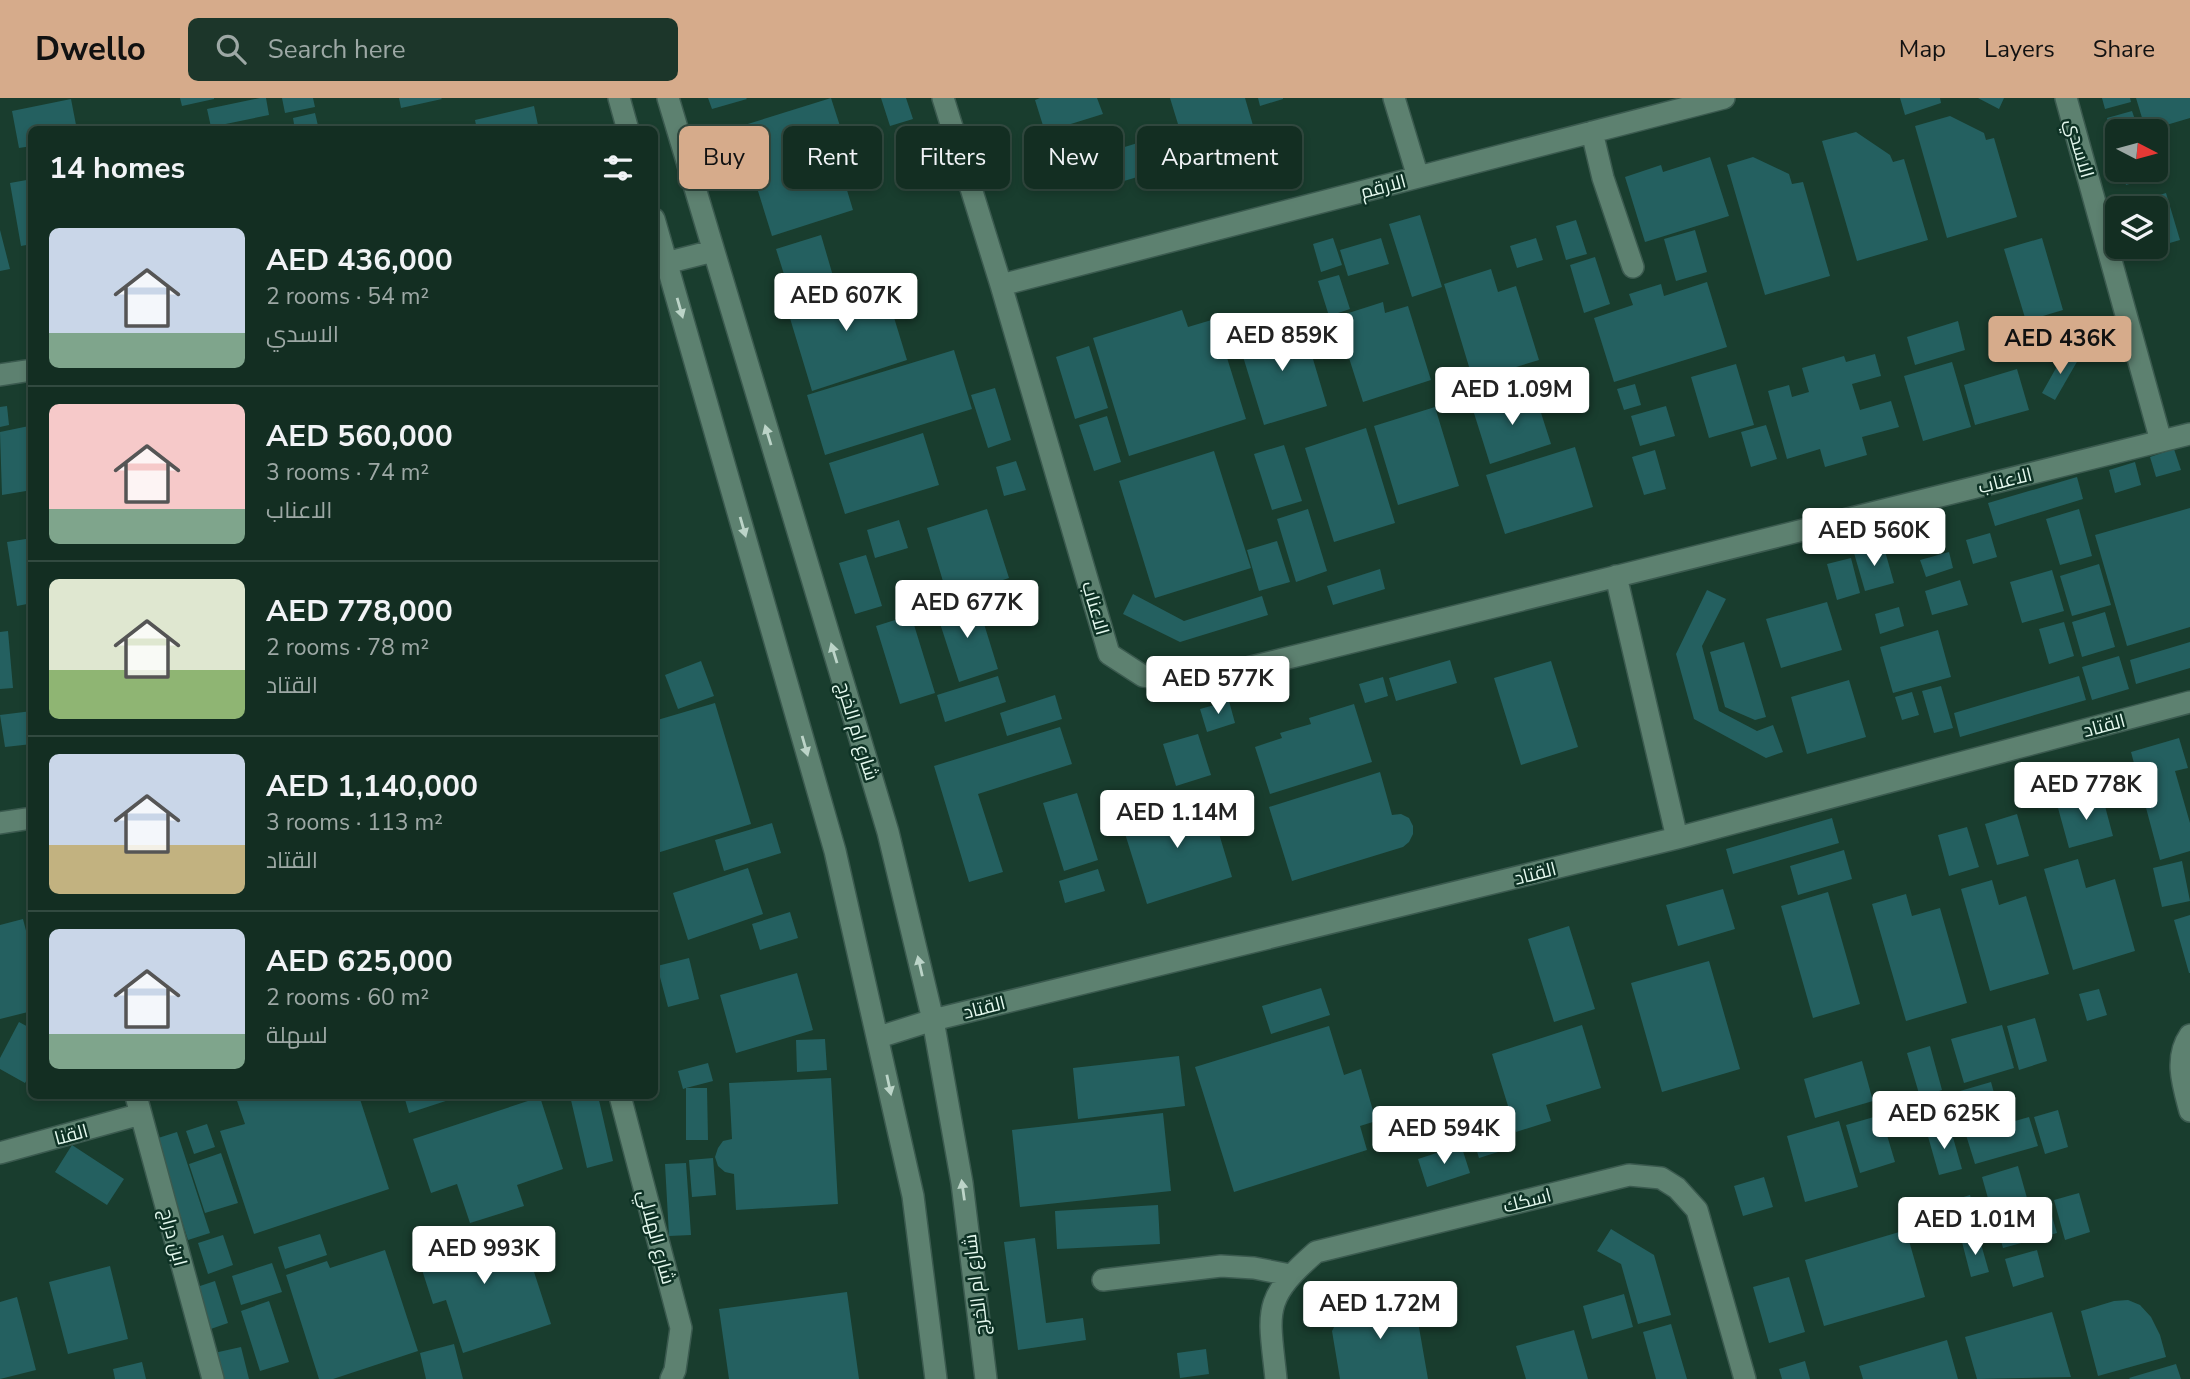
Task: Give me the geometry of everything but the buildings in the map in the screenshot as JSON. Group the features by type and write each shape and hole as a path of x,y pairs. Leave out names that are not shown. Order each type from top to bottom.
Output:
{"street":[{"path":"619,98 627,126"},
{"name":"شارع ام الخرج","path":"667,98 888,832 933,1020 962,1183 986,1379"},
{"name":"الاعناب","path":"943,98 1109,654 1143,676 1170,680 1214,676 2190,434"},
{"path":"1394,98 1418,177"},
{"name":"الارقم","path":"1001,285 1724,98"},
{"name":"الاسدي","path":"2066,98 2161,442"},
{"path":"1592,132 1603,178 1633,267"},
{"path":"658,245 661,265 835,851 913,1196 936,1379"},
{"path":"661,265 713,251"},
{"path":"0,375 28,371"},
{"path":"1616,576 1677,838"},
{"name":"القتاد","path":"879,1037 933,1020 1677,838 2190,702"},
{"path":"0,823 28,819"},
{"path":"2190,1035 2184,1044 2180,1073 2190,1111"},
{"name":"شارع الهلالي","path":"621,1099 681,1328 675,1370 671,1379"},
{"name":"القنا","path":"0,1153 139,1105"},
{"name":"ابن دراج","path":"139,1105 213,1379"},
{"name":"اسكك","path":"1276,1379 1270,1317 1278,1289 1316,1252 1629,1175 1661,1178 1676,1188 1697,1210 1745,1379"},
{"path":"1104,1280 1220,1266 1254,1268 1290,1275"}]}
